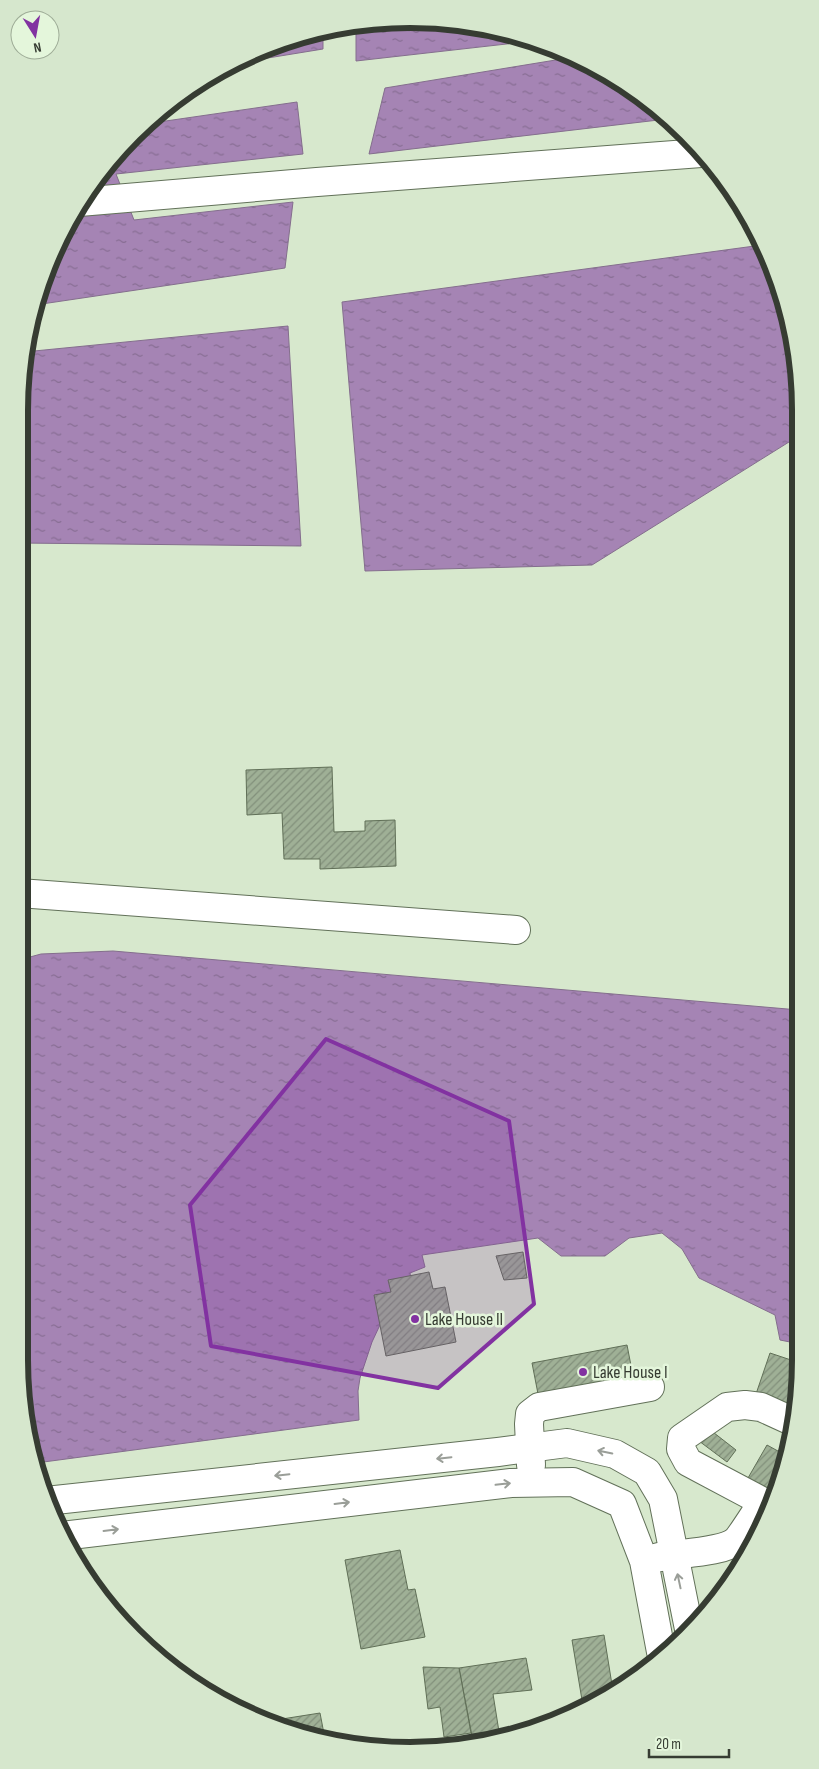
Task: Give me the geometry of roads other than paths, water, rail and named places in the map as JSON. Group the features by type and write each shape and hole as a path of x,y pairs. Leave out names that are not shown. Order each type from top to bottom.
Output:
{"street":[{"path":"89,201 693,154"},
{"path":"28,894 516,930"},
{"path":"532,1483 529,1424 530,1414 538,1406 650,1387"},
{"path":"763,1502 688,1462 681,1449 682,1438 727,1407 745,1404 761,1407 786,1419"},
{"path":"54,1499 567,1443 615,1454 647,1472 663,1499 687,1622"},
{"path":"71,1535 510,1483 573,1482 622,1504 644,1560 660,1648"},
{"path":"644,1560 673,1554 718,1549 736,1541 758,1515"}],"water":[{"path":"385,28 434,28 484,35 515,43 356,61 356,32"},
{"path":"323,38 323,49 257,60 287,48"},
{"path":"561,59 601,79 622,92 659,120 369,154 385,88"},
{"path":"297,102 303,154 116,174 134,220 293,202 285,268 43,304 57,263 67,241 92,197 122,158 158,122"},
{"path":"754,246 771,287 784,335 791,385 792,440 592,565 365,571 342,302"},
{"path":"288,326 301,546 28,543 28,385 32,351"},
{"path":"113,951 792,1009 792,1342 780,1340 775,1315 699,1278 682,1249 662,1233 629,1238 605,1256 561,1256 538,1238 422,1255 425,1267 410,1273 413,1293 393,1297 372,1342 360,1378 358,1391 359,1420 42,1462 35,1434 28,1384 28,958 41,954"}],"place":[{"name":"Lake House II","path":"415,1319"},
{"name":"Lake House I","path":"583,1372"}]}
